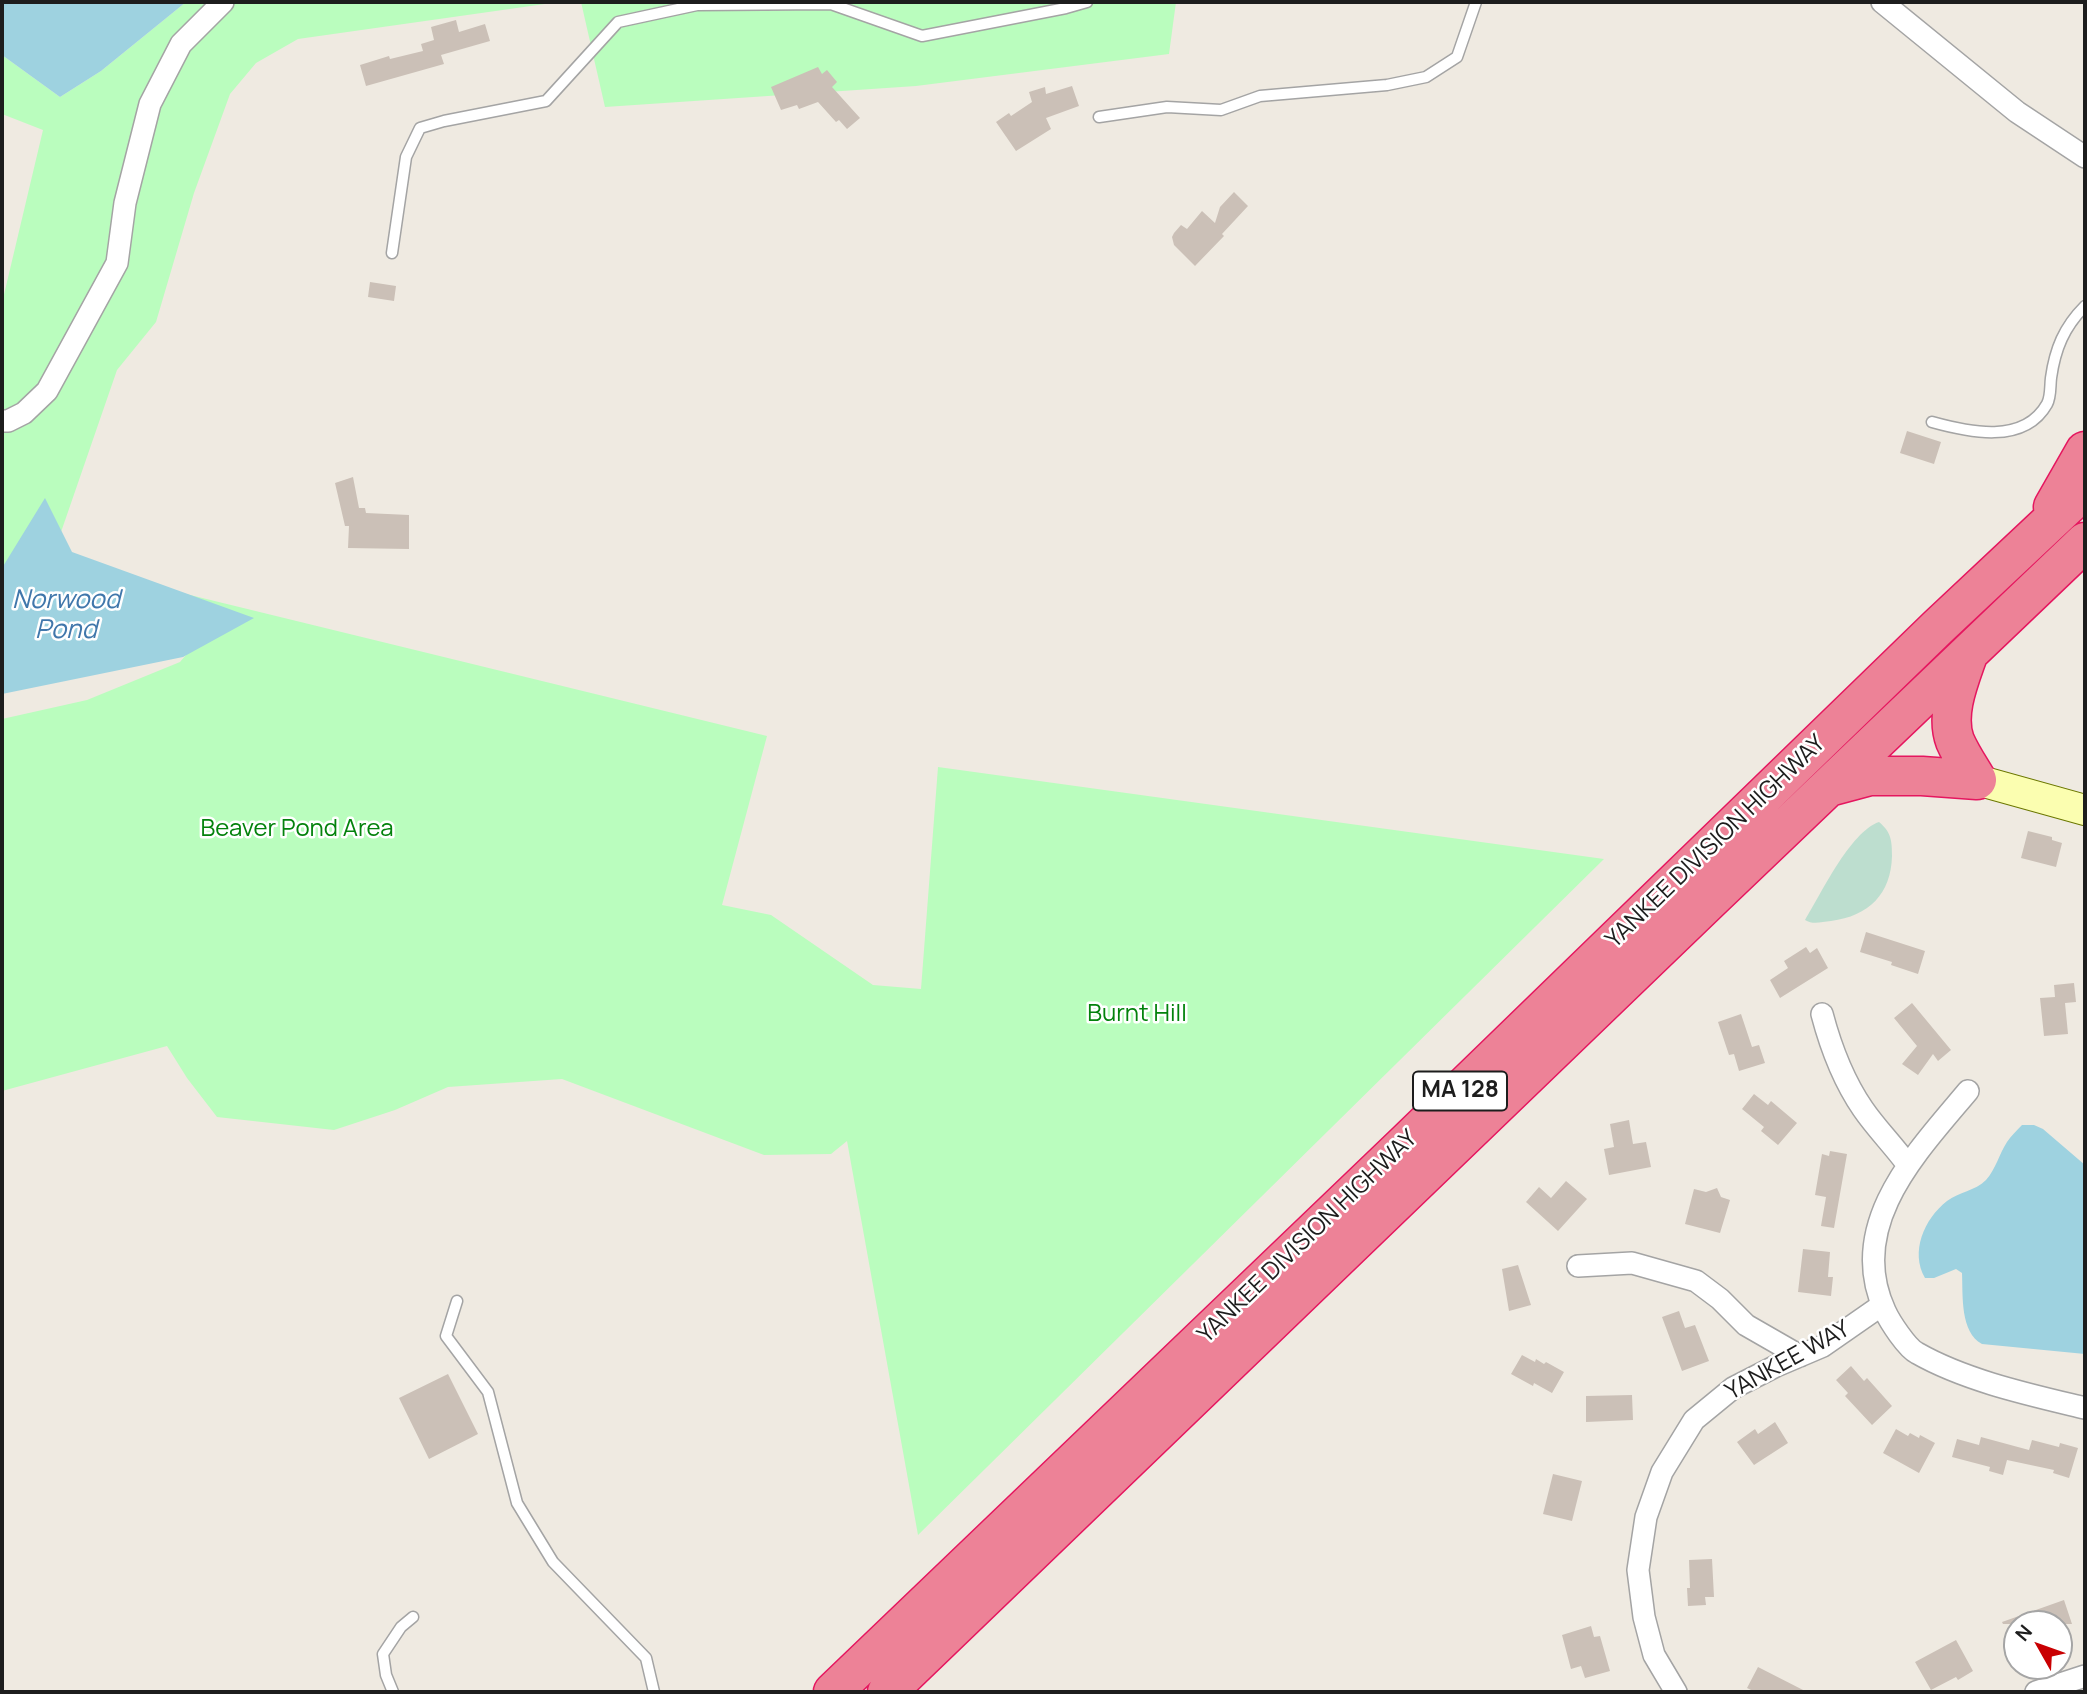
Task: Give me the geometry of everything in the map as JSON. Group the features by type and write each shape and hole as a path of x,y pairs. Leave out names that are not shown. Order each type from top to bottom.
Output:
{"highway":[{"path":"2027,543 2060,497 2085,451"},
{"name":"YANKEE DIVISION HIGHWAY","path":"833,1692 2085,489"},
{"name":"YANKEE DIVISION HIGHWAY","path":"887,1692 2085,542"},
{"path":"1968,654 1956,691 1952,717 1955,740 1978,780"},
{"path":"1827,788 1870,776 1978,780"}],"main road":[{"path":"1978,780 2085,810"}],"street":[{"path":"2,421 24,413 47,391 117,263 125,203 150,104 181,44 223,2"},
{"path":"1882,2 2017,112 2085,157"},
{"path":"1822,1014 1845,1080 1864,1111 1907,1164"},
{"path":"1968,1091 1907,1164 1881,1214 1872,1253 1876,1291 1889,1319 1914,1352 2015,1392 2085,1408"},
{"path":"1578,1266 1632,1263 1696,1281 1720,1299 1746,1325 1800,1356"},
{"name":"YANKEE WAY","path":"1676,1692 1654,1655 1644,1617 1638,1570 1646,1517 1662,1472 1694,1420 1733,1388 1823,1346 1882,1305"},
{"path":"2036,1692 2085,1676"}],"lane":[{"path":"392,253 406,157 420,128 546,101 618,22 698,5 831,4 922,36 1087,2"},
{"path":"1099,117 1167,107 1221,110 1260,96 1387,85 1426,77 1457,57 1476,2"},
{"path":"1932,422 1967,431 2005,432 2022,426 2038,415 2048,403 2056,348 2066,328 2085,306"},
{"path":"457,1301 446,1336 488,1392 517,1503 553,1562 646,1658 653,1692"},
{"path":"393,1692 386,1675 383,1654 401,1627 413,1617"}],"green space":[{"path":"186,2 559,2 298,39 256,63 230,94 194,193 156,322 117,370 51,561 767,736 722,905 771,915 873,985 921,989 938,767 1604,859 918,1535 847,1141 831,1154 764,1155 562,1079 448,1087 395,1110 334,1130 217,1117 167,1046 2,1091 2,719 87,700 180,662 186,655 2,594 2,303 43,130 2,114 2,55 60,97 101,71"},
{"path":"581,2 1176,2 1169,54 916,86 605,107"},
{"path":"1879,822 1888,833 1892,850 1891,869 1882,892 1867,908 1856,914 1820,922 1805,920 1847,851 1868,828"}],"water":[{"path":"2,2 186,2 101,71 60,97 2,55"},
{"name":"Norwood Pond","path":"45,498 72,552 254,618 183,657 2,694 2,568"},
{"path":"2022,1125 2034,1125 2043,1129 2085,1165 2085,1354 1982,1344 1975,1338 1966,1322 1962,1273 1956,1269 1934,1278 1925,1278 1921,1268 1919,1247 1932,1217 1947,1201 1986,1180 2007,1142"}],"building":[{"path":"456,20 459,32 485,24 490,41 441,55 444,64 366,86 360,65 389,56 390,59 423,51 421,44 434,40 431,27"},
{"path":"818,67 822,74 827,70 837,82 832,87 860,118 847,129 839,120 836,122 818,102 799,109 797,105 781,110 771,87"},
{"path":"1072,86 1079,106 1046,118 1051,129 1016,151 996,122 1032,102 1029,92 1045,87 1046,94"},
{"path":"1234,192 1248,206 1195,266 1174,245 1174,233 1181,225 1187,229 1202,211 1215,223 1220,207"},
{"path":"370,282 396,286 394,301 368,297"},
{"path":"1907,431 1941,442 1934,464 1900,453"},
{"path":"353,477 359,508 365,508 366,513 409,515 409,549 348,548 349,526 345,526 335,483"},
{"path":"2028,831 2052,837 2052,840 2062,843 2056,867 2021,858"},
{"path":"1866,932 1925,951 1918,974 1860,952"},
{"path":"1806,947 1810,953 1817,948 1828,968 1780,998 1770,980 1788,968 1784,961"},
{"path":"2074,983 2076,1002 2065,1003 2068,1034 2044,1036 2040,998 2055,997 2054,985"},
{"path":"1912,1003 1951,1050 1938,1061 1933,1054 1918,1075 1902,1064 1917,1046 1894,1018"},
{"path":"1741,1014 1752,1047 1759,1045 1765,1063 1739,1071 1734,1054 1729,1055 1718,1022"},
{"path":"1754,1094 1768,1105 1771,1101 1797,1123 1778,1145 1761,1131 1764,1127 1742,1109"},
{"path":"1629,1120 1633,1144 1646,1142 1651,1167 1609,1175 1604,1149 1614,1147 1610,1124"},
{"path":"1830,1151 1847,1154 1834,1228 1821,1226 1826,1197 1815,1195 1822,1154 1829,1156"},
{"path":"1566,1181 1587,1199 1558,1231 1526,1202 1539,1187 1551,1198"},
{"path":"1717,1188 1721,1197 1730,1200 1720,1233 1685,1224 1694,1189 1706,1192"},
{"path":"1803,1249 1830,1252 1828,1277 1833,1277 1831,1296 1798,1292"},
{"path":"1518,1265 1531,1305 1509,1311 1502,1269"},
{"path":"1679,1311 1685,1328 1695,1325 1709,1361 1682,1371 1662,1317"},
{"path":"1522,1355 1535,1362 1536,1359 1544,1364 1546,1362 1564,1372 1552,1393 1511,1374"},
{"path":"1851,1366 1864,1381 1867,1378 1892,1406 1872,1425 1845,1396 1848,1393 1836,1380"},
{"path":"448,1374 478,1434 429,1459 399,1398"},
{"path":"1632,1395 1633,1420 1586,1422 1586,1396"},
{"path":"1775,1422 1788,1443 1754,1465 1737,1442 1755,1429 1758,1434"},
{"path":"1896,1429 1908,1436 1910,1433 1919,1438 1920,1435 1935,1443 1919,1473 1883,1453"},
{"path":"1981,1437 2029,1450 2032,1440 2059,1447 2060,1443 2078,1448 2069,1478 2053,1473 2054,1470 2007,1460 2003,1475 1989,1471 1990,1467 1952,1457 1957,1439 1979,1445"},
{"path":"1553,1474 1582,1481 1572,1521 1543,1514"},
{"path":"1712,1559 1714,1597 1705,1597 1706,1605 1688,1606 1689,1560"},
{"path":"2064,1600 2067,1610 2036,1610"},
{"path":"1591,1626 1594,1637 1600,1636 1610,1671 1585,1678 1581,1666 1571,1669 1562,1635"},
{"path":"1956,1640 1973,1671 1931,1690 1915,1662"},
{"path":"1758,1667 1807,1692 1755,1692 1747,1688"}],"park label":[{"name":"Beaver Pond Area","path":"297,829"},
{"name":"Burnt Hill","path":"1137,1014"}]}
